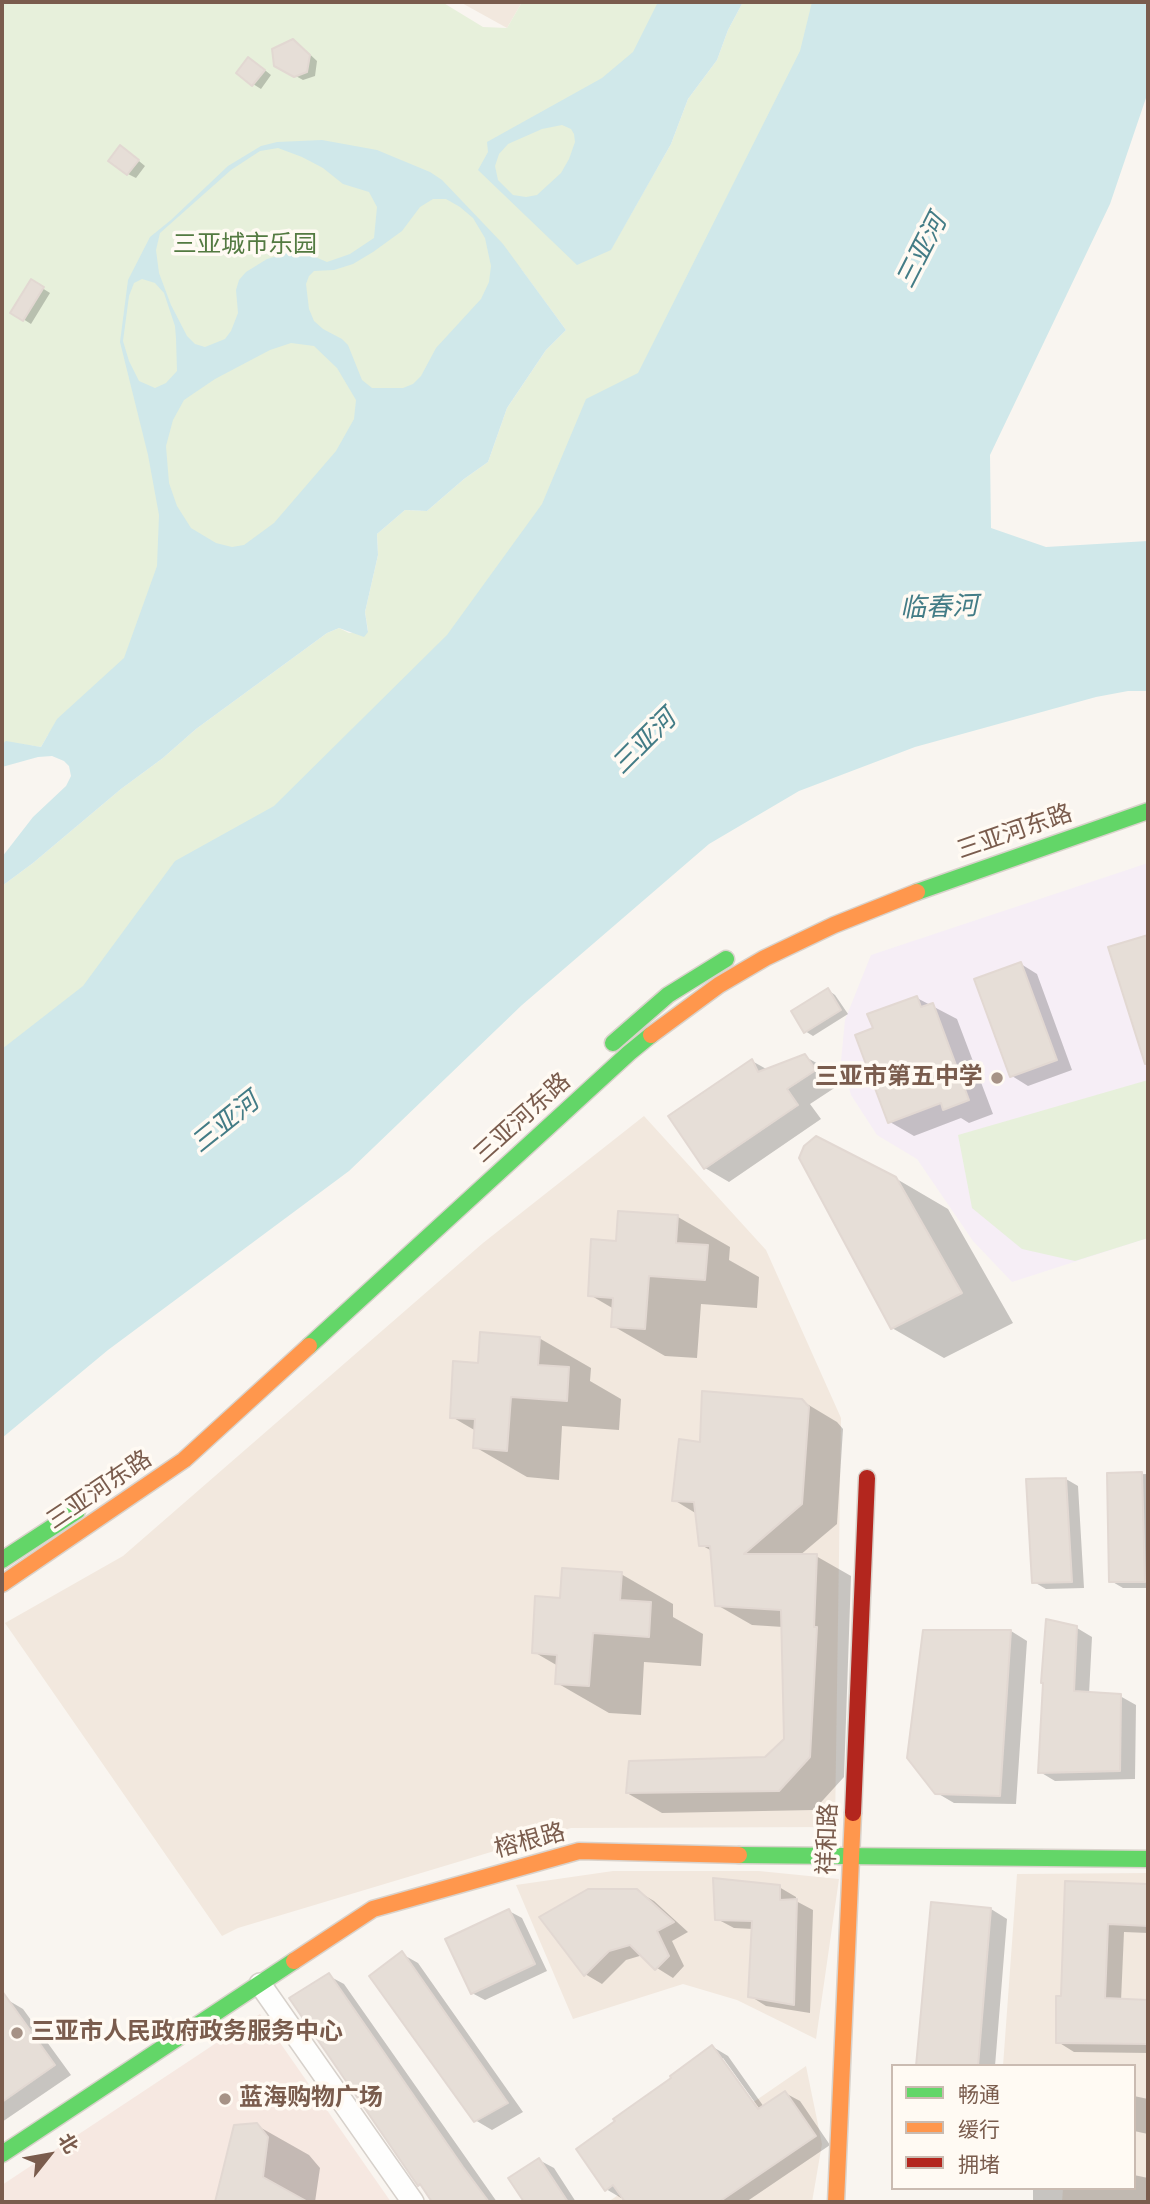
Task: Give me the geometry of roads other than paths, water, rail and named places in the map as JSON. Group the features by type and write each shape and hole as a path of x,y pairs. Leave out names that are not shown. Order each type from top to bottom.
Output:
{"street":[{"name":"三亚河东路","path":"2,1584 156,1480 203,1444 629,1053 719,985 765,958 834,925 930,887 1148,811"},
{"path":"599,1056 668,995 738,952"},
{"path":"182,1440 218,1411 340,1296"},
{"name":"祥和路","path":"836,2202 867,1478"},
{"name":"三亚河东路","path":"2,1560 89,1503"},
{"name":"榕根路","path":"2,2154 373,1909 579,1851 851,1857 1148,1859"},
{"path":"260,1984 413,2202"}],"water":[{"path":"658,2 743,2 728,30 717,60 688,99 671,144 611,250 577,265 478,170 488,152 487,142 602,78 633,52","holes":["562,125 571,129 575,142 569,159 561,173 537,195 513,195 498,180 495,166 499,154 508,144 542,129"]},
{"path":"812,2 1148,2 1148,92 1110,204 990,455 991,528 1046,547 1148,541 1148,691 1128,691 1096,697 915,747 799,791 709,844 522,1005 349,1171 108,1350 2,1438 2,1049 83,986 175,861 274,806 447,635 542,504 586,399 638,373 800,51"},
{"path":"322,140 377,150 430,172 442,180 503,244 566,330 546,350 507,408 488,462 427,511 405,510 377,534 378,555 365,612 368,632 364,637 339,628 327,633 196,729 2,886 2,857 33,817 66,786 71,776 69,766 52,756 2,767 2,744 6,741 41,747 57,719 124,658 157,566 159,515 148,455 120,342 128,280 150,237 228,166 261,146 277,142","holes":["278,148 302,157 323,168 343,184 369,192 377,207 374,238 350,254 327,262 301,251 267,259 246,272 239,280 236,290 238,313 225,339 205,347 195,344 187,336 171,305 159,273 156,250 160,233 231,170 260,151","433,199 446,199 473,218 485,238 491,266 489,282 481,299 436,348 421,376 413,384 403,388 372,388 362,380 348,345 314,321 309,309 306,284 314,271 334,270 353,264 373,252 402,231 420,207","142,279 155,283 164,293 175,326 177,371 166,383 155,388 139,381 123,341 129,296 134,283","291,343 314,346 337,368 356,400 354,419 336,451 274,523 244,545 232,547 216,543 191,528 177,506 169,483 166,446 173,420 184,400 215,379 270,350"]}],"place":[{"name":"三亚市第五中学","path":"997,1078"},
{"name":"三亚市人民政府政务服务中心","path":"17,2033"},
{"name":"蓝海购物广场","path":"225,2099"}],"park label":[{"name":"三亚城市乐园","path":"245,246"}],"water label":[{"name":"三亚河","path":"923,252"},
{"name":"临春河","path":"939,609"},
{"name":"三亚河","path":"645,743"},
{"name":"三亚河","path":"226,1124"}]}
